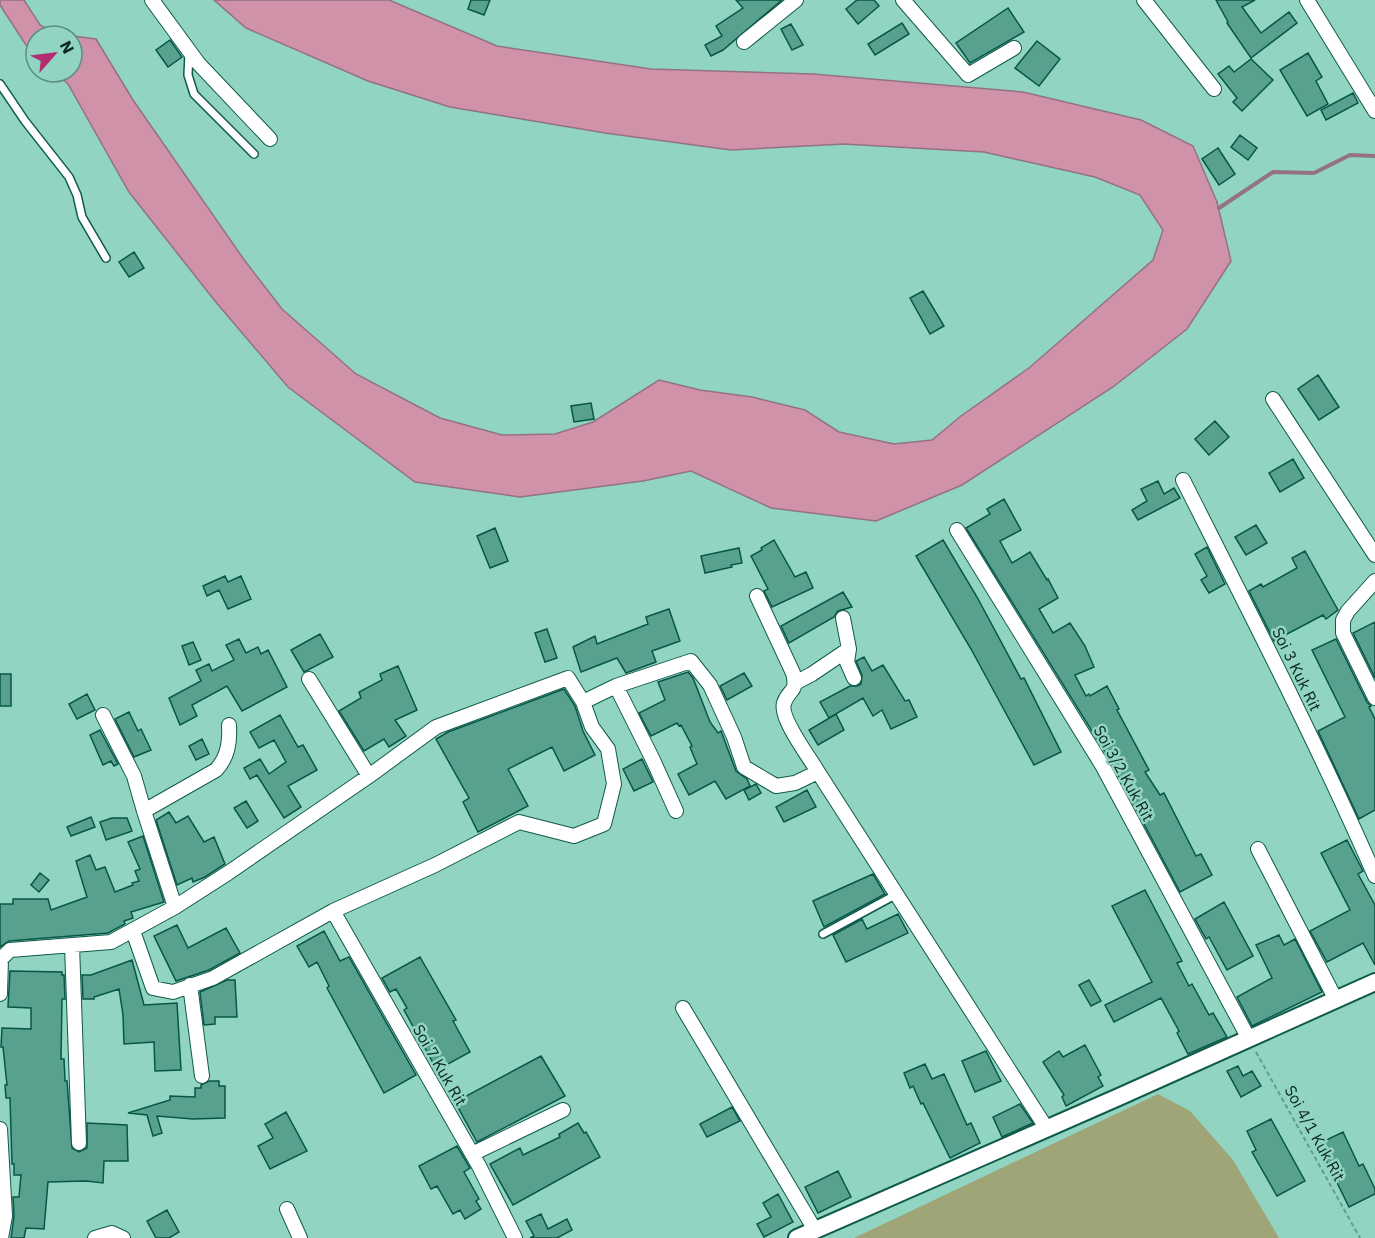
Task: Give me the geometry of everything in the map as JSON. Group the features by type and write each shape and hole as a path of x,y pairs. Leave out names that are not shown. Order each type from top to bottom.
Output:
{"street":[{"path":"153,0 198,63 270,139"},
{"path":"744,42 796,0"},
{"path":"903,0 968,75 1014,48"},
{"path":"1144,0 1214,89"},
{"path":"1307,0 1375,111"},
{"path":"1273,399 1375,555"},
{"name":"Soi 3 Kuk Rit","path":"1183,480 1272,655 1348,813 1375,876"},
{"name":"Soi 3/2 Kuk Rit","path":"957,530 1102,765 1249,1039"},
{"path":"1375,581 1343,620 1343,633 1375,698"},
{"path":"757,596 793,673 794,689 783,704 790,727 1047,1129"},
{"path":"843,618 849,649 847,662 854,678"},
{"path":"795,683 813,674 849,649"},
{"path":"583,702 616,686 691,661 710,685 734,737 744,767 776,786 795,783 818,772"},
{"path":"0,994 0,959 10,950 111,942 133,931 175,907 369,776 436,727 568,678 583,702 592,727 608,749 614,784 604,824 574,836 519,822 435,865 333,911 213,978 190,984 186,988 173,992 153,988 133,931"},
{"path":"309,679 369,776"},
{"path":"616,686 676,811"},
{"path":"103,715 134,776 175,907"},
{"path":"144,811 216,770 224,762 230,725"},
{"path":"1258,849 1335,1000"},
{"name":"Soi 7 Kuk Rit","path":"333,911 472,1154 515,1238"},
{"path":"72,945 79,1143"},
{"path":"796,1238 820,1232 1375,982"},
{"path":"190,984 202,1076"},
{"path":"683,1008 820,1232"},
{"path":"472,1154 563,1110"},
{"path":"0,1130 5,1216 1,1238"},
{"path":"287,1209 300,1238"},
{"path":"95,1238 112,1233 123,1238"}],"lane":[{"path":"189,51 189,75 194,94 254,154"},
{"path":"0,84 25,121 69,177 77,195 82,217 106,258"},
{"path":"823,934 897,894"}],"path":[{"name":"Soi 4/1 Kuk Rit","path":"1249,1039 1360,1238"}],"green space":[{"path":"1158,1094 1190,1111 1233,1160 1279,1238 854,1238"}],"shaded area":[{"path":"0,0 24,0 39,24 24,24 24,42 0,5"},
{"path":"214,0 389,0 497,46 651,69 813,74 1023,92 1141,120 1193,146 1217,202 1231,261 1187,329 1113,387 962,485 876,521 771,508 691,471 643,481 520,497 415,482 288,387 215,301 129,192 68,84 84,84 84,37 96,39 133,100 245,261 282,309 356,374 440,418 502,435 555,434 593,422 659,380 700,390 752,397 805,410 839,432 894,444 932,440 961,416 1029,368 1153,260 1163,230 1140,195 1095,177 984,152 844,144 731,150 605,133 450,107 368,81 246,28"}],"building":[{"path":"471,0 490,0 484,15 468,9"},
{"path":"736,0 782,0 723,50 711,56 705,45 722,36 716,26 743,8"},
{"path":"857,0 874,0 879,6 858,24 846,9"},
{"path":"1216,0 1255,0 1242,7 1261,33 1289,12 1297,23 1251,58 1227,23"},
{"path":"1008,8 1024,32 970,63 956,43"},
{"path":"902,23 909,34 875,55 868,44"},
{"path":"791,24 803,45 792,50 781,29"},
{"path":"170,40 182,57 168,67 156,50"},
{"path":"1037,41 1060,59 1039,86 1015,68"},
{"path":"1308,53 1322,77 1316,81 1328,104 1307,116 1280,70"},
{"path":"1251,59 1273,80 1242,111 1233,102 1237,98 1218,74 1229,66 1234,72"},
{"path":"1353,93 1358,103 1326,120 1321,110"},
{"path":"1240,135 1257,148 1248,160 1231,147"},
{"path":"1218,148 1235,174 1219,185 1202,159"},
{"path":"134,252 144,268 129,277 119,262"},
{"path":"923,291 944,326 930,334 910,298"},
{"path":"1318,375 1339,407 1319,420 1298,389"},
{"path":"591,403 594,419 574,422 571,406"},
{"path":"1215,421 1229,437 1209,455 1195,439"},
{"path":"1293,459 1304,478 1280,492 1269,473"},
{"path":"1158,481 1164,494 1174,488 1180,498 1138,520 1132,510 1147,501 1141,489"},
{"path":"1004,499 1021,530 1000,541 1012,563 1030,552 1048,579 1058,598 1039,609 1053,633 1070,623 1085,646 1094,667 1075,675 1086,696 1107,686 1149,770 1145,772 1160,795 1164,793 1196,856 1201,854 1212,875 1180,892 1110,760 966,528 990,514 987,509"},
{"path":"1256,525 1267,543 1246,555 1235,537"},
{"path":"495,528 508,561 490,568 477,536"},
{"path":"774,540 795,577 806,572 813,588 772,607 764,591 768,589 751,556"},
{"path":"943,540 1021,679 1024,678 1061,752 1034,765 971,649 916,556"},
{"path":"1207,547 1225,584 1209,593 1201,580 1207,576 1195,554"},
{"path":"739,548 742,563 705,573 701,556"},
{"path":"1305,551 1338,610 1326,619 1323,615 1274,641 1249,591 1261,584 1263,587 1297,568 1292,558"},
{"path":"225,576 228,582 241,576 251,599 228,609 219,590 207,596 203,586"},
{"path":"843,592 852,607 838,611 834,617 789,643 781,626"},
{"path":"669,609 680,641 652,651 656,662 626,673 617,658 581,672 573,647 595,636 597,644 648,624 646,617"},
{"path":"1375,622 1375,678 1353,633"},
{"path":"547,629 557,658 545,662 535,633"},
{"path":"320,634 333,657 304,672 291,650"},
{"path":"239,639 246,653 258,647 261,654 268,650 287,687 242,711 227,686 192,705 197,716 180,725 169,698 201,681 196,670 209,664 212,671 234,660 226,645"},
{"path":"1336,639 1371,706 1369,707 1375,719 1375,810 1359,819 1318,731 1345,717 1312,650"},
{"path":"193,642 201,660 189,665 182,646"},
{"path":"864,657 872,671 883,665 905,701 909,700 917,717 891,729 882,710 873,716 863,698 829,718 820,702 850,686 861,684 862,675 856,661"},
{"path":"398,666 417,710 395,720 406,736 389,747 384,739 364,751 339,711 361,698 359,692 382,680 380,674"},
{"path":"688,672 693,678 710,722 718,733 721,731 736,771 747,779 750,786 726,799 715,781 689,795 678,774 697,764 690,747 692,746 681,725 677,723 651,736 639,713 665,700 658,682"},
{"path":"744,673 752,686 727,700 720,686"},
{"path":"0,674 11,674 11,706 0,706"},
{"path":"564,689 575,706 583,731 595,755 564,771 552,747 508,769 528,806 478,832 463,802 469,798 436,739 448,732"},
{"path":"87,694 95,710 77,719 69,704"},
{"path":"129,712 138,731 141,729 151,750 134,757 115,719"},
{"path":"836,714 844,730 818,745 809,730"},
{"path":"280,715 298,747 303,745 317,770 288,786 301,807 284,818 257,775 250,779 244,768 260,759 269,774 286,762 274,740 259,748 250,732"},
{"path":"100,730 118,764 114,766 111,761 103,765 90,735"},
{"path":"202,739 209,754 196,760 189,746"},
{"path":"642,759 653,782 634,791 623,769"},
{"path":"756,784 761,793 749,800 744,790"},
{"path":"807,790 816,807 784,822 776,807"},
{"path":"246,801 258,821 247,828 234,808"},
{"path":"169,812 176,823 188,816 204,842 214,837 225,864 205,877 193,882 192,878 177,885 156,820"},
{"path":"91,817 95,827 71,836 67,827"},
{"path":"112,818 127,818 132,831 106,840 100,822"},
{"path":"143,836 164,902 131,912 133,918 124,921 125,924 108,933 9,941 0,947 0,904 13,904 13,899 48,899 51,910 87,897 76,861 90,855 96,870 105,867 115,892 133,885 132,883 139,881 135,871 140,869 128,842"},
{"path":"1347,840 1363,871 1358,874 1375,905 1375,965 1363,943 1327,962 1310,931 1350,910 1321,853"},
{"path":"40,873 49,880 39,892 31,885"},
{"path":"873,874 885,894 824,927 813,901"},
{"path":"1145,890 1182,961 1177,963 1189,986 1192,984 1209,1015 1213,1013 1227,1037 1188,1054 1177,1033 1179,1031 1161,998 1114,1022 1105,1005 1152,982 1112,906"},
{"path":"1224,902 1253,956 1227,970 1209,937 1206,939 1195,919"},
{"path":"898,914 908,933 846,962 833,935 862,919 867,929"},
{"path":"177,925 188,948 226,928 240,953 209,970 176,981 154,936"},
{"path":"324,931 340,961 349,957 416,1075 384,1093 327,988 329,986 317,962 309,967 297,946"},
{"path":"1279,935 1284,945 1295,939 1322,992 1252,1026 1237,997 1272,978 1256,945"},
{"path":"420,957 456,1020 453,1021 470,1052 437,1070 404,1010 407,1008 396,989 390,992 382,978"},
{"path":"132,960 144,1005 177,1003 181,1070 155,1071 154,1042 124,1044 119,989 94,997 94,999 83,999 82,975 91,975"},
{"path":"10,971 62,972 64,975 65,999 62,999 61,1059 64,1059 65,1081 67,1081 72,1148 79,1152 87,1148 87,1123 127,1125 128,1161 104,1161 103,1183 48,1182 44,1229 26,1228 24,1238 11,1238 14,1216 13,1197 19,1197 21,1175 14,1175 14,1164 12,1164 10,1098 6,1098 5,1085 7,1085 3,1047 1,1047 2,1028 31,1029 31,1008 8,1007"},
{"path":"227,980 235,980 237,1017 215,1017 215,1024 204,1025 200,992"},
{"path":"1089,980 1101,1001 1091,1006 1079,985"},
{"path":"1085,1045 1101,1075 1098,1077 1103,1086 1066,1106 1062,1097 1064,1095 1043,1062 1059,1051 1063,1057"},
{"path":"986,1051 1001,1081 975,1092 962,1061"},
{"path":"541,1056 565,1096 477,1142 455,1102"},
{"path":"925,1064 932,1079 944,1074 967,1125 971,1123 980,1143 950,1158 923,1103 921,1104 913,1086 910,1088 904,1073"},
{"path":"1238,1066 1243,1076 1252,1071 1261,1086 1241,1097 1227,1071"},
{"path":"209,1081 219,1081 219,1086 225,1086 225,1118 193,1119 157,1116 162,1133 153,1136 147,1115 128,1113 170,1100 170,1096 195,1097 195,1088 201,1088 201,1085"},
{"path":"1020,1104 1033,1123 1002,1137 993,1117"},
{"path":"732,1107 740,1121 707,1137 700,1124"},
{"path":"286,1112 307,1151 270,1169 258,1146 273,1138 265,1124"},
{"path":"1271,1119 1305,1181 1277,1196 1252,1152 1256,1150 1247,1131"},
{"path":"578,1123 584,1133 586,1132 600,1157 513,1205 490,1164 520,1148 523,1155 560,1137 559,1134"},
{"path":"1343,1132 1359,1166 1363,1164 1375,1189 1375,1194 1349,1207 1318,1144"},
{"path":"457,1146 470,1168 464,1172 479,1199 476,1201 481,1209 465,1219 460,1210 453,1214 437,1186 431,1189 419,1166"},
{"path":"838,1171 851,1197 818,1213 805,1187"},
{"path":"778,1194 793,1222 764,1237 757,1224 771,1217 763,1203"},
{"path":"167,1210 179,1232 169,1238 156,1238 147,1221"},
{"path":"541,1214 548,1229 567,1219 572,1230 557,1238 530,1238 534,1236 526,1221"}],"waterway":[{"path":"1219,208 1273,172 1314,173 1350,155 1375,156"}]}
